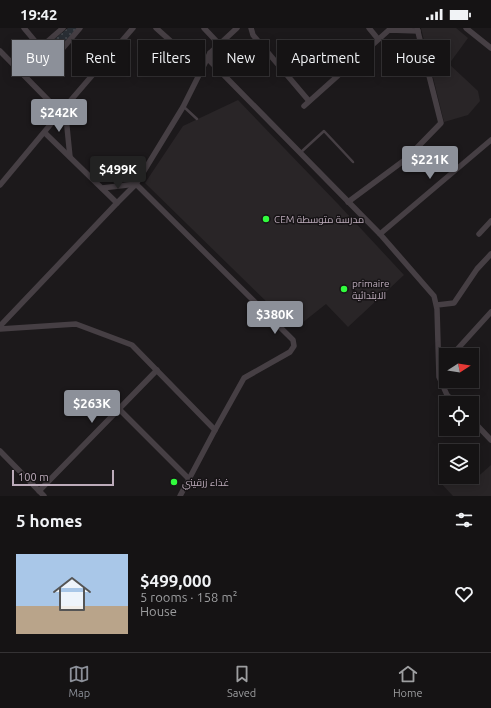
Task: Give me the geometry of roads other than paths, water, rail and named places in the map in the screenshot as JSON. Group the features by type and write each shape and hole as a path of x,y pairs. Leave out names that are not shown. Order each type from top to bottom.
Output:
{"street":[{"path":"24,28 35,40"},
{"path":"49,40 63,28"},
{"path":"64,47 80,28"},
{"path":"0,185 133,28"},
{"path":"156,28 170,40"},
{"path":"204,28 215,40"},
{"path":"224,40 238,28"},
{"path":"251,28 253,35 309,101"},
{"path":"369,28 378,39"},
{"path":"466,28 491,48"},
{"path":"304,106 389,30 418,29 441,123 406,159 348,202"},
{"path":"205,62 213,50"},
{"path":"0,52 54,106 65,107"},
{"path":"210,53 210,61 380,234 434,296 437,305 439,368"},
{"path":"0,327 136,184 183,107 198,76"},
{"path":"65,107 70,158"},
{"path":"44,133 117,203"},
{"path":"380,234 491,140"},
{"path":"102,188 136,184"},
{"path":"136,184 293,340 294,346 290,352 244,378 180,496"},
{"path":"479,234 491,221"},
{"path":"437,305 454,303 477,269 491,254"},
{"path":"458,348 491,312"},
{"path":"0,327 76,324 132,345 215,430"},
{"path":"38,491 157,370"},
{"path":"119,409 189,479"},
{"path":"479,427 491,440"},
{"path":"0,451 44,496"}],"lane":[{"path":"183,107 197,119"},
{"path":"300,153 324,131 353,162"}],"place":[{"name":"CEM مدرسة متوسطة","path":"266,219"},
{"name":"primaire الابتدائية","path":"344,289"},
{"name":"غذاء زرقيني","path":"174,482"}]}
